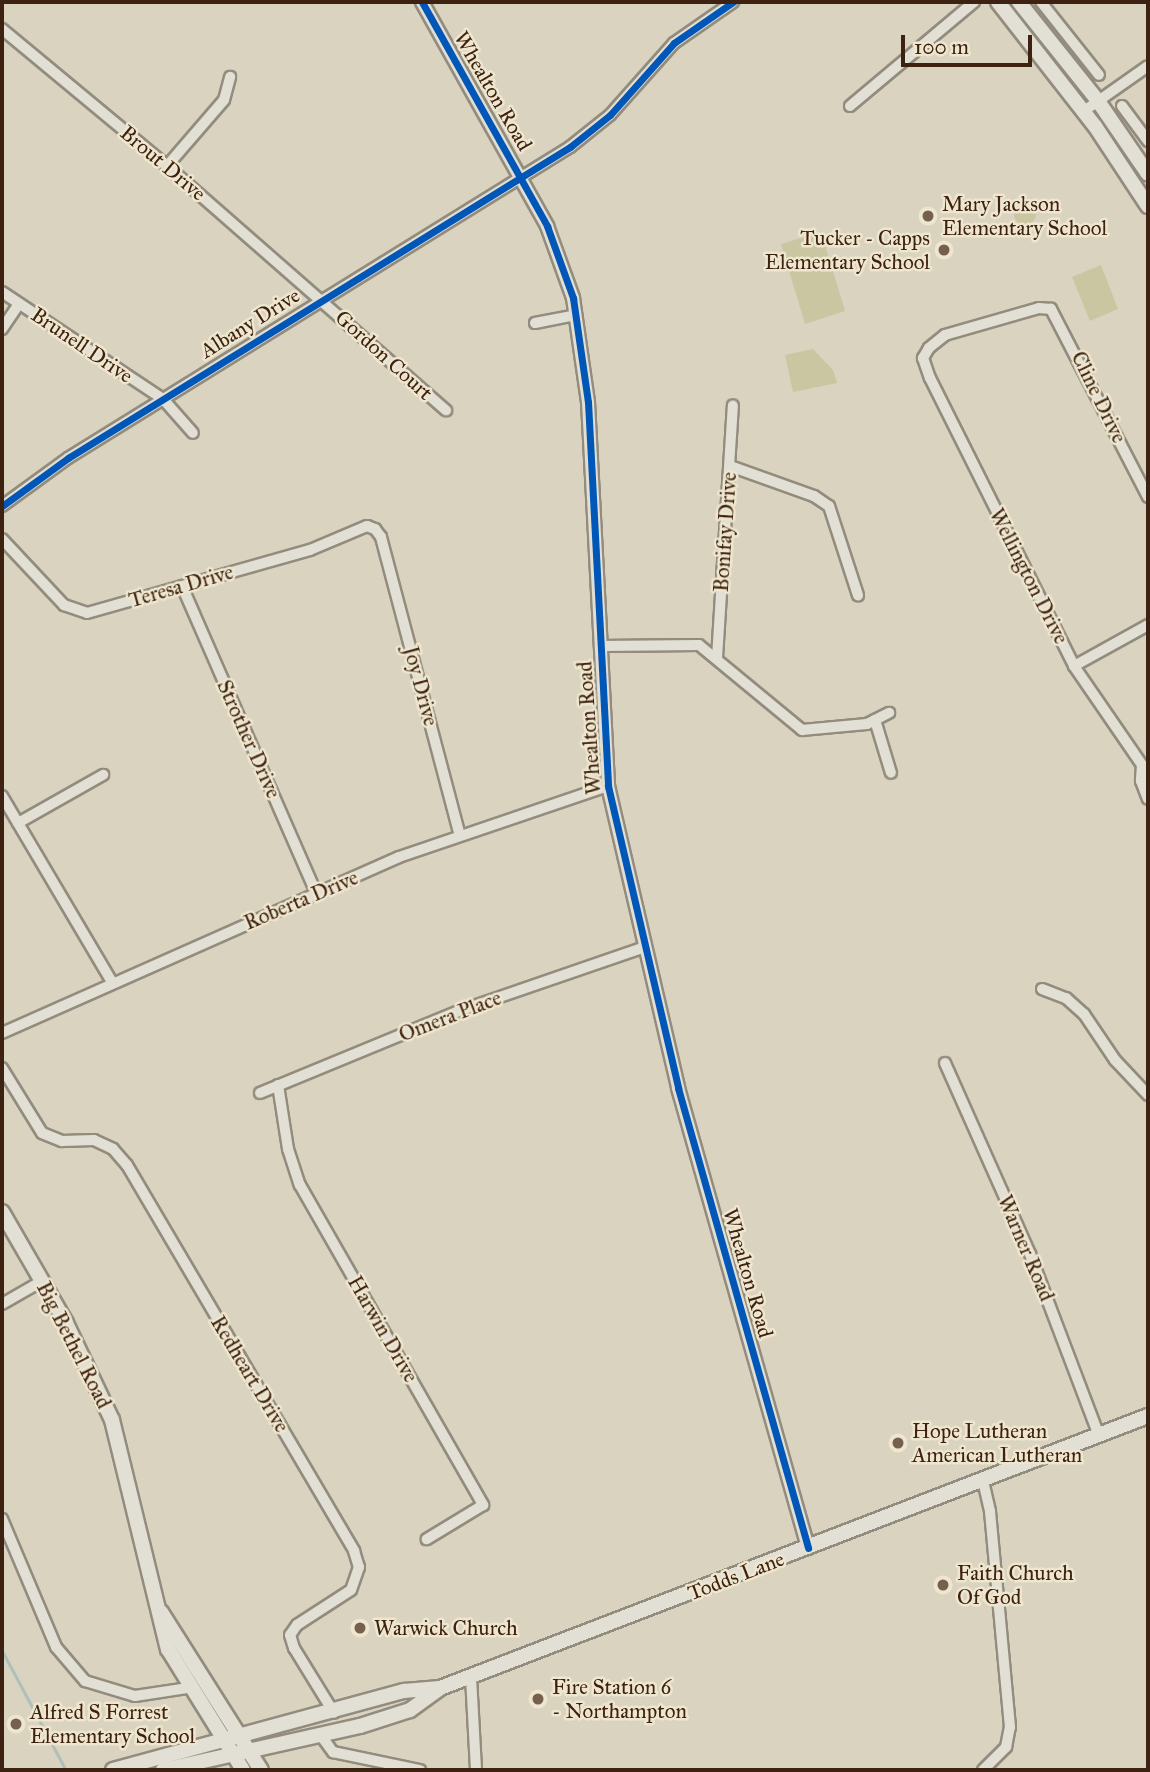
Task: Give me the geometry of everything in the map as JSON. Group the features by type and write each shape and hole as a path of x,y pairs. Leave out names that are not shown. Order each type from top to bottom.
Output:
{"main road":[{"path":"998,2 1084,111 1148,206"},
{"path":"1019,2 1059,49 1148,174"},
{"name":"Big Bethel Road","path":"2,1212 42,1281 112,1420 163,1638 188,1688 243,1770"},
{"name":"Todds Lane","path":"113,1770 334,1713 404,1691 440,1688 1148,1416"},
{"name":"Big Bethel Road","path":"157,1605 237,1737 261,1770"},
{"name":"Todds Lane","path":"163,1770 322,1737 410,1710 440,1688"}],"street":[{"name":"Whealton Road","path":"422,2 522,177 560,257 576,315 588,402 608,786 642,948 808,1548"},
{"name":"Albany Drive","path":"2,506 163,399 590,133 674,43 733,2"},
{"path":"850,106 974,2"},
{"path":"1041,2 1099,75"},
{"name":"Brout Drive","path":"2,29 322,299"},
{"path":"1059,49 1071,40"},
{"path":"1084,111 1148,66"},
{"path":"167,166 224,100 230,77"},
{"path":"1122,107 1147,139 1131,148"},
{"name":"Brunell Drive","path":"2,292 163,399 193,433"},
{"name":"Gordon Court","path":"322,299 446,410"},
{"path":"2,329 19,304"},
{"name":"Cline Drive","path":"930,378 923,358 945,335 1039,308 1051,309 1061,320 1148,497"},
{"path":"535,323 576,315"},
{"name":"Wellington Drive","path":"930,378 1074,666 1145,766 1141,781 1148,799"},
{"name":"Bonifay Drive","path":"717,658 733,406"},
{"path":"730,466 814,496 828,506 858,595"},
{"name":"Teresa Drive","path":"2,539 75,612 88,613 310,550 368,526 381,537"},
{"name":"Joy Drive","path":"381,537 460,835"},
{"name":"Strother Drive","path":"183,586 316,893"},
{"path":"1074,666 1148,625"},
{"path":"601,646 690,642 717,658 802,730 818,732 875,720 889,713"},
{"path":"875,720 891,773"},
{"path":"18,823 103,775"},
{"name":"Roberta Drive","path":"2,1033 316,893 460,835 608,786"},
{"path":"2,796 112,982"},
{"name":"Omera Place","path":"260,1093 458,1011 642,948"},
{"path":"1042,989 1066,998 1084,1014 1115,1060 1148,1095"},
{"name":"Warner Road","path":"945,1063 1030,1254 1099,1436"},
{"name":"Redheart Drive","path":"2,1068 42,1133 62,1141 94,1140 113,1149 127,1165 354,1551 359,1567 351,1590 297,1625 290,1635 334,1713"},
{"name":"Harwin Drive","path":"278,1085 288,1149 300,1185 483,1505 427,1539"},
{"path":"2,1304 42,1281"},
{"path":"983,1481 990,1511 1010,1727 1002,1754 983,1770"},
{"path":"2,1519 56,1647 85,1681 135,1696 188,1688"},
{"path":"471,1677 476,1770"},
{"path":"322,1737 333,1752 420,1770"}],"shaded area":[{"path":"1025,203 1033,206 1036,214 1033,222 1025,225 1017,222 1014,214 1017,206"},
{"path":"821,232 845,311 805,324 781,244"},
{"path":"1101,265 1118,309 1090,321 1072,277"},
{"path":"813,349 833,370 837,383 793,392 785,355"}],"waterway":[{"path":"2,1650 66,1770"}],"cycle path":[{"path":"422,2 547,226 573,298 588,402 608,786 678,1088 808,1548"},
{"path":"2,506 68,458 570,147 610,115 674,43 733,2"}],"place":[{"name":"Mary Jackson Elementary School","path":"928,216"},
{"name":"Tucker - Capps Elementary School","path":"944,250"},
{"name":"Hope Lutheran American Lutheran","path":"898,1443"},
{"name":"Faith Church Of God","path":"943,1585"},
{"name":"Warwick Church","path":"360,1628"},
{"name":"Fire Station 6 - Northampton","path":"538,1699"},
{"name":"Alfred S Forrest Elementary School","path":"16,1724"}]}
